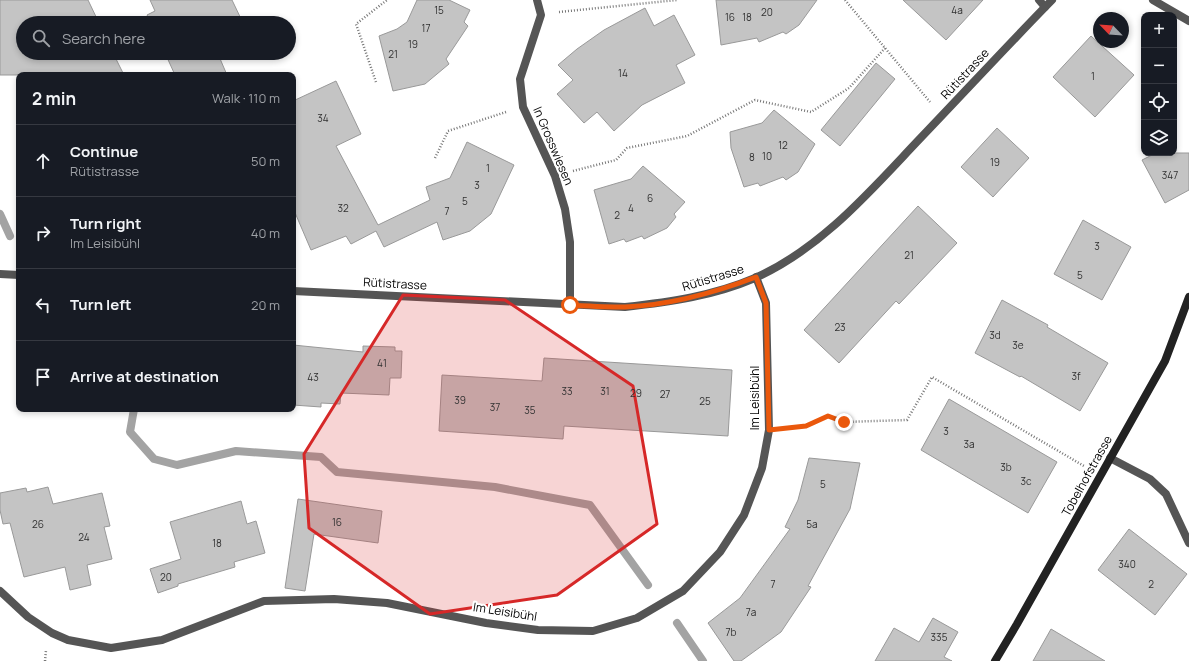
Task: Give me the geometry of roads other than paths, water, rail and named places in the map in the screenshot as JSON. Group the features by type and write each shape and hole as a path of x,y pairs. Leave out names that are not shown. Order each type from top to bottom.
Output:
{"main road":[{"name":"Tobelhofstrasse","path":"995,661 1164,361 1189,297"}],"street":[{"name":"In Grosswiesen","path":"537,0 541,15 520,79 523,107 555,176 565,209 570,242 570,305"},
{"path":"1039,0 1045,7"},
{"name":"Rütistrasse","path":"296,291 626,307 679,301 720,291 756,277 798,254 827,232 870,192 1052,0"},
{"path":"1153,0 1189,21"},
{"path":"0,274 16,275"},
{"name":"Im Leisibühl","path":"0,591 28,617 52,633 68,640 111,648 162,640 264,601 334,599 387,603 486,623 523,628 593,631 637,618 683,591 720,552 744,515 762,468 769,430 766,303 756,277"},
{"path":"1110,458 1150,479 1166,494 1189,543"}],"waterway":[{"path":"0,214 10,236"},
{"path":"133,412 130,432 154,459 177,465 236,451 321,457 337,472 495,487 590,505 648,585"},
{"path":"677,623 703,661"}]}
